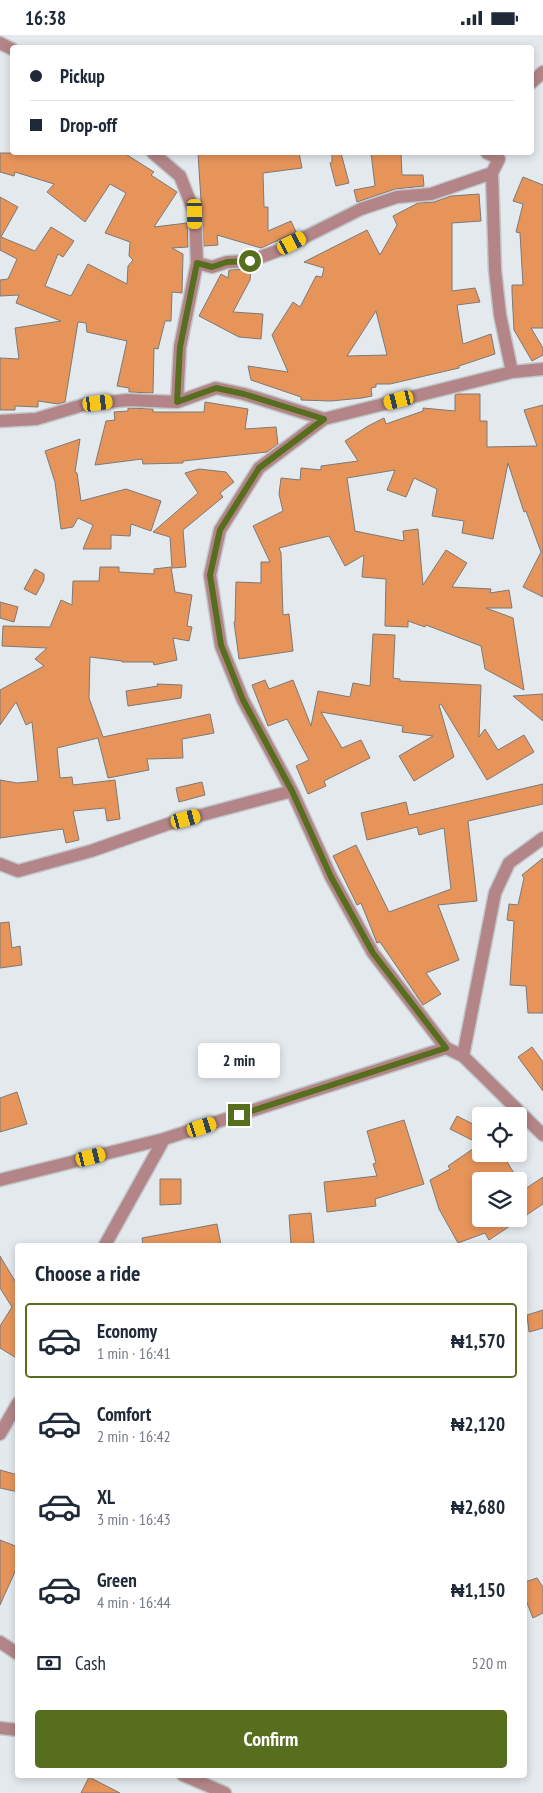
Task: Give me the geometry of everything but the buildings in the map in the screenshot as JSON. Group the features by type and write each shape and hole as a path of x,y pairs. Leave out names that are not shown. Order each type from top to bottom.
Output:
{"street":[{"path":"155,155 180,176 195,214 197,263 180,347 177,402"},
{"path":"491,155 499,159 492,173 494,270 500,315 512,371"},
{"path":"197,263 212,267 227,262 250,261 277,251 360,209 397,197 431,194 492,173"},
{"path":"543,369 512,371 324,419 259,468 220,530 210,575 221,645 243,700 292,791 331,877 373,953 446,1048 463,1056 543,1135"},
{"path":"0,421 36,419 83,405 127,400 177,402 216,388 244,394 324,419"},
{"path":"0,864 18,871 91,851 168,824 292,791"},
{"path":"463,1056 495,893 508,863 543,838"},
{"path":"0,1180 164,1139 446,1048"},
{"path":"106,1243 164,1139"},
{"path":"0,1434 15,1408"},
{"path":"0,1642 15,1653"},
{"path":"0,1728 15,1730"},
{"path":"190,1778 225,1793"}],"route":[{"path":"239,1115 446,1048 373,953 331,877 292,791 243,700 221,645 210,575 220,530 259,468 324,419 244,394 216,388 177,402 180,347 197,263 212,267 227,262 250,261"}]}
